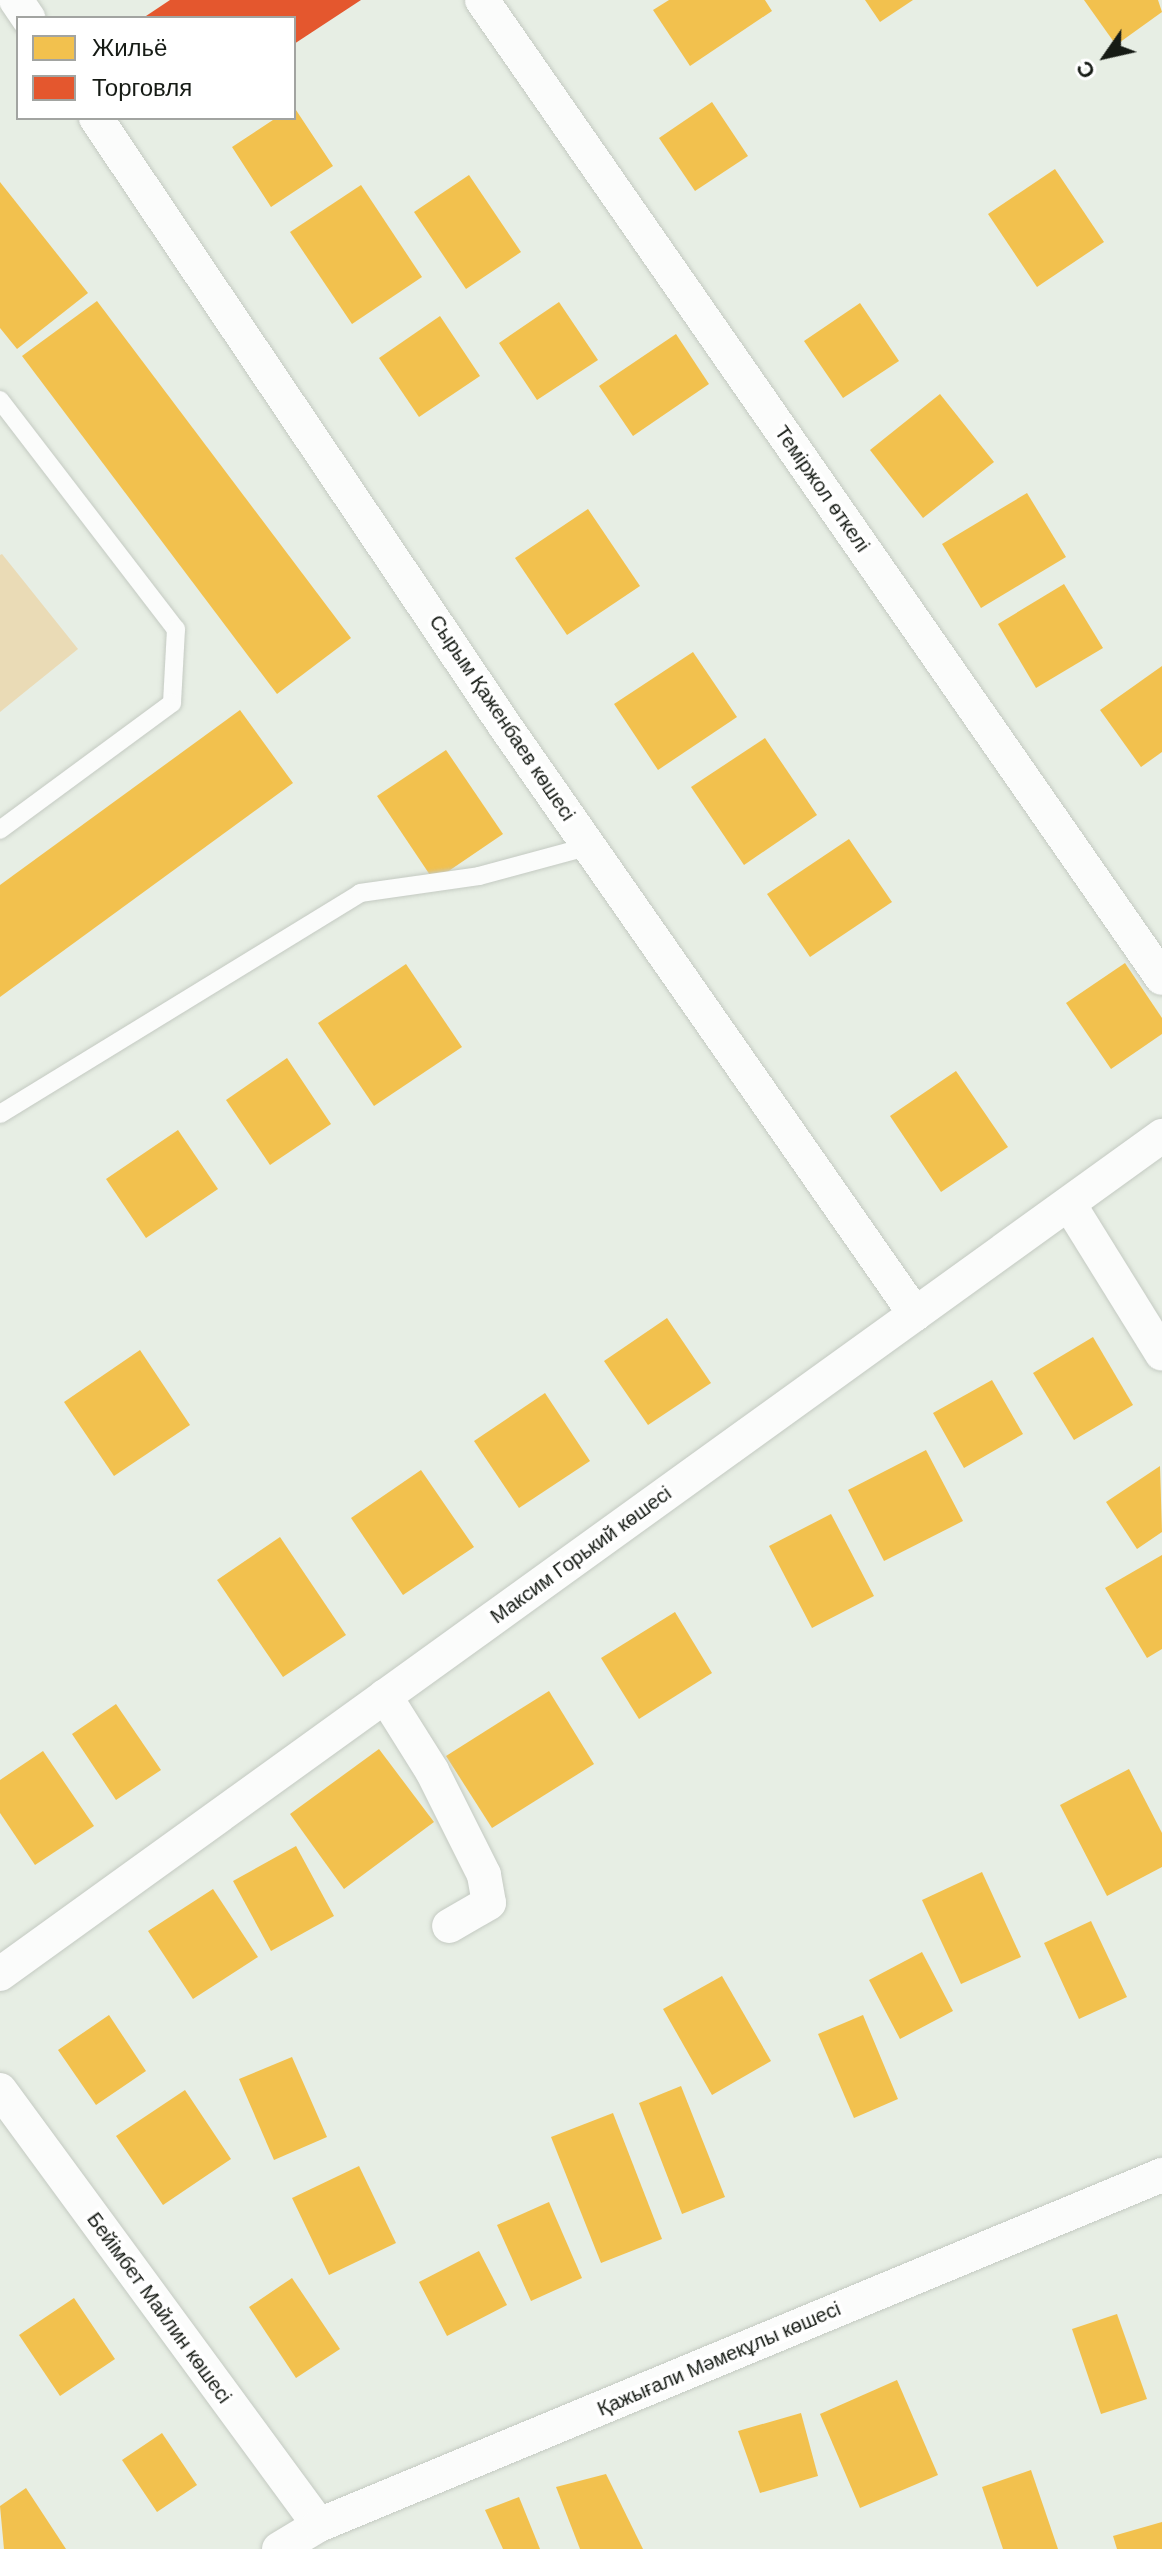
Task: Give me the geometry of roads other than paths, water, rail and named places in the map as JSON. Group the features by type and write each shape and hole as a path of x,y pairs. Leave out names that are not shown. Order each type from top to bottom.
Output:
{"street":[{"name":"Теміржол өткелі","path":"482,0 1162,978"},
{"name":"Сырым Қаженбаев көшесі","path":"97,120 590,846 915,1314"},
{"name":"Максим Горький көшесі","path":"0,1974 1162,1136"},
{"path":"1069,1204 1162,1354"},
{"path":"385,1696 432,1771 484,1875 489,1903 449,1926"},
{"name":"Бейімбет Майлин көшесі","path":"0,2090 319,2525"},
{"name":"Қажығали Мәмекұлы көшесі","path":"279,2549 319,2525 1162,2175"}],"lane":[{"path":"0,400 176,629 172,703 0,830"},
{"path":"0,1114 360,893 479,876 590,846"}]}
